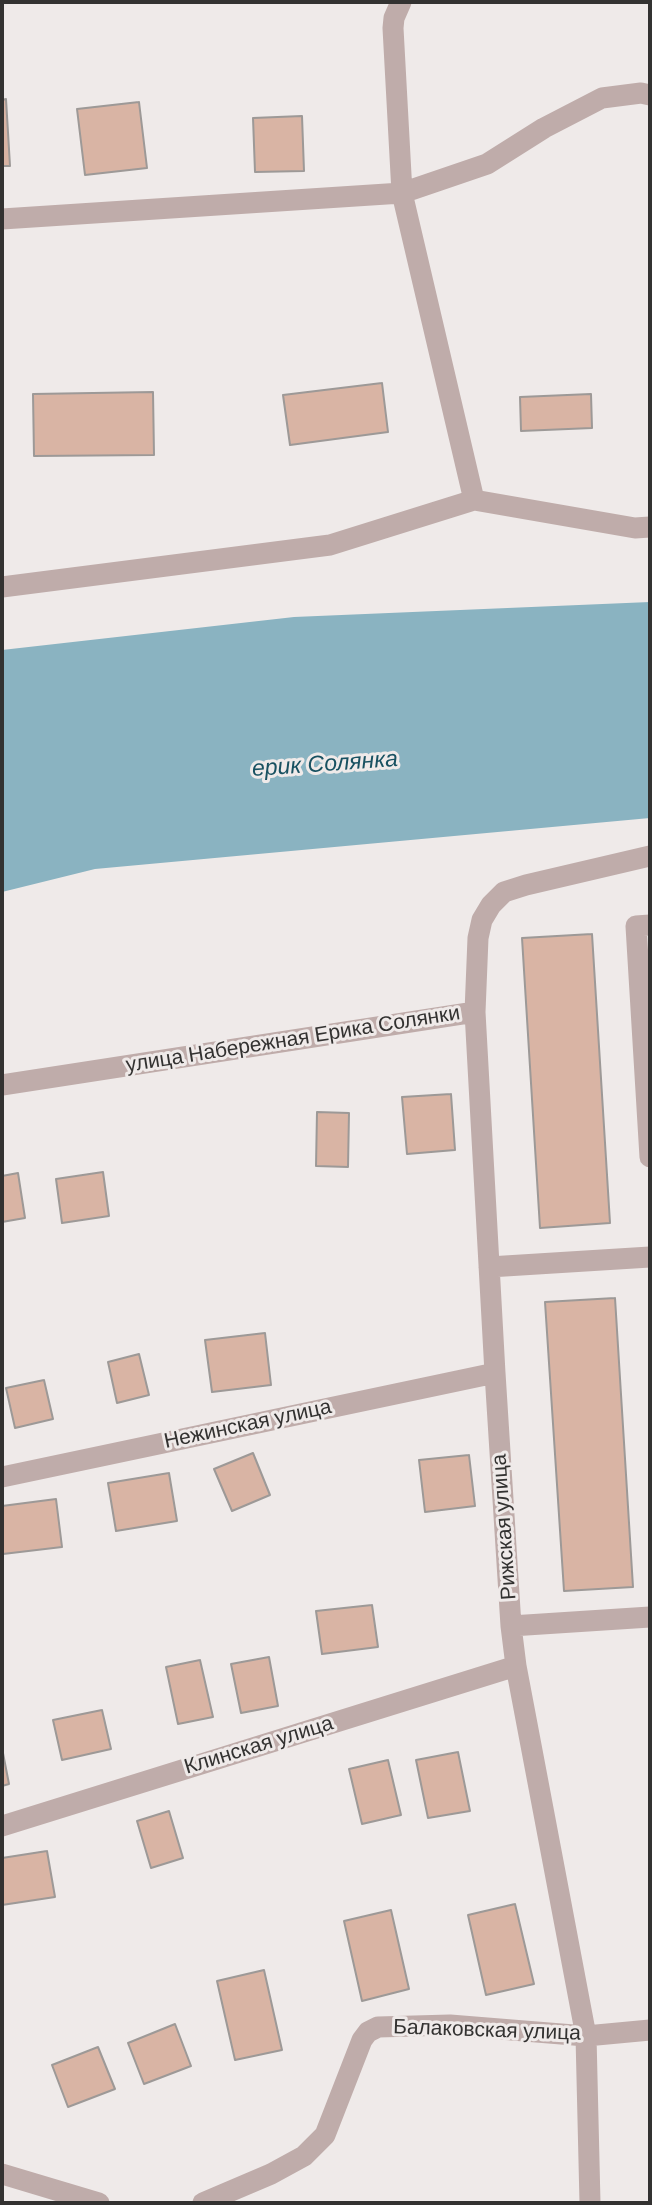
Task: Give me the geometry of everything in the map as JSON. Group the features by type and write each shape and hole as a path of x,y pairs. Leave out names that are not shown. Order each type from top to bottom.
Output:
{"street":[{"path":"401,2 393,28 402,192 474,500"},
{"path":"2,219 402,192 486,164 544,128 602,98 641,93 650,95"},
{"path":"2,587 330,545 474,500 635,528 650,527"},
{"name":"улица Набережная Ерика Солянки","path":"2,1085 475,1012 478,938 482,920 491,905 504,892 650,856"},
{"path":"650,925 636,926 650,1157"},
{"name":"Рижская улица","path":"475,1012 511,1626 516,1666 586,2036 590,2203"},
{"path":"489,1266 650,1257"},
{"name":"Нежинская улица","path":"2,1477 495,1373"},
{"path":"511,1626 650,1617"},
{"name":"Клинская улица","path":"2,1826 516,1666"},
{"name":"Балаковская улица","path":"203,2203 271,2174 304,2156 325,2135 362,2040 368,2032 378,2027 450,2025 586,2036 650,2030"},
{"path":"2,2174 99,2203"}],"water":[{"name":"ерик Солянка","path":"650,602 650,818 95,869 2,892 2,650 294,617"}],"building":[{"path":"6,99 10,166 2,166 2,100"},
{"path":"139,102 147,168 85,175 77,109"},
{"path":"302,116 304,171 255,172 253,118"},
{"path":"382,383 388,432 290,445 283,395"},
{"path":"153,392 154,455 34,456 33,394"},
{"path":"591,394 592,428 521,431 520,397"},
{"path":"592,934 610,1223 540,1228 522,938"},
{"path":"451,1094 455,1150 407,1154 402,1097"},
{"path":"317,1112 349,1113 348,1167 316,1166"},
{"path":"103,1172 109,1216 62,1223 56,1179"},
{"path":"18,1173 25,1218 2,1222 2,1176"},
{"path":"615,1298 633,1587 564,1591 545,1302"},
{"path":"265,1333 271,1385 212,1392 205,1340"},
{"path":"139,1354 149,1395 117,1403 108,1362"},
{"path":"44,1380 53,1419 15,1428 6,1388"},
{"path":"253,1453 270,1495 232,1511 214,1469"},
{"path":"469,1455 475,1506 425,1512 419,1460"},
{"path":"169,1473 177,1521 116,1531 108,1483"},
{"path":"56,1499 62,1547 3,1554 2,1506"},
{"path":"372,1605 378,1647 322,1654 316,1611"},
{"path":"269,1657 278,1706 241,1713 231,1664"},
{"path":"200,1660 213,1717 178,1724 166,1667"},
{"path":"102,1710 111,1749 62,1760 53,1720"},
{"path":"2,1748 9,1784 2,1786"},
{"path":"458,1752 470,1811 428,1818 416,1760"},
{"path":"388,1760 401,1815 362,1824 349,1769"},
{"path":"169,1811 183,1858 151,1868 137,1821"},
{"path":"47,1851 55,1897 2,1905 2,1858"},
{"path":"515,1904 534,1984 486,1995 468,1915"},
{"path":"391,1910 409,1989 362,2001 344,1921"},
{"path":"264,1970 282,2050 235,2060 217,1981"},
{"path":"175,2024 191,2066 144,2084 128,2043"},
{"path":"98,2047 115,2089 68,2107 52,2065"}]}
